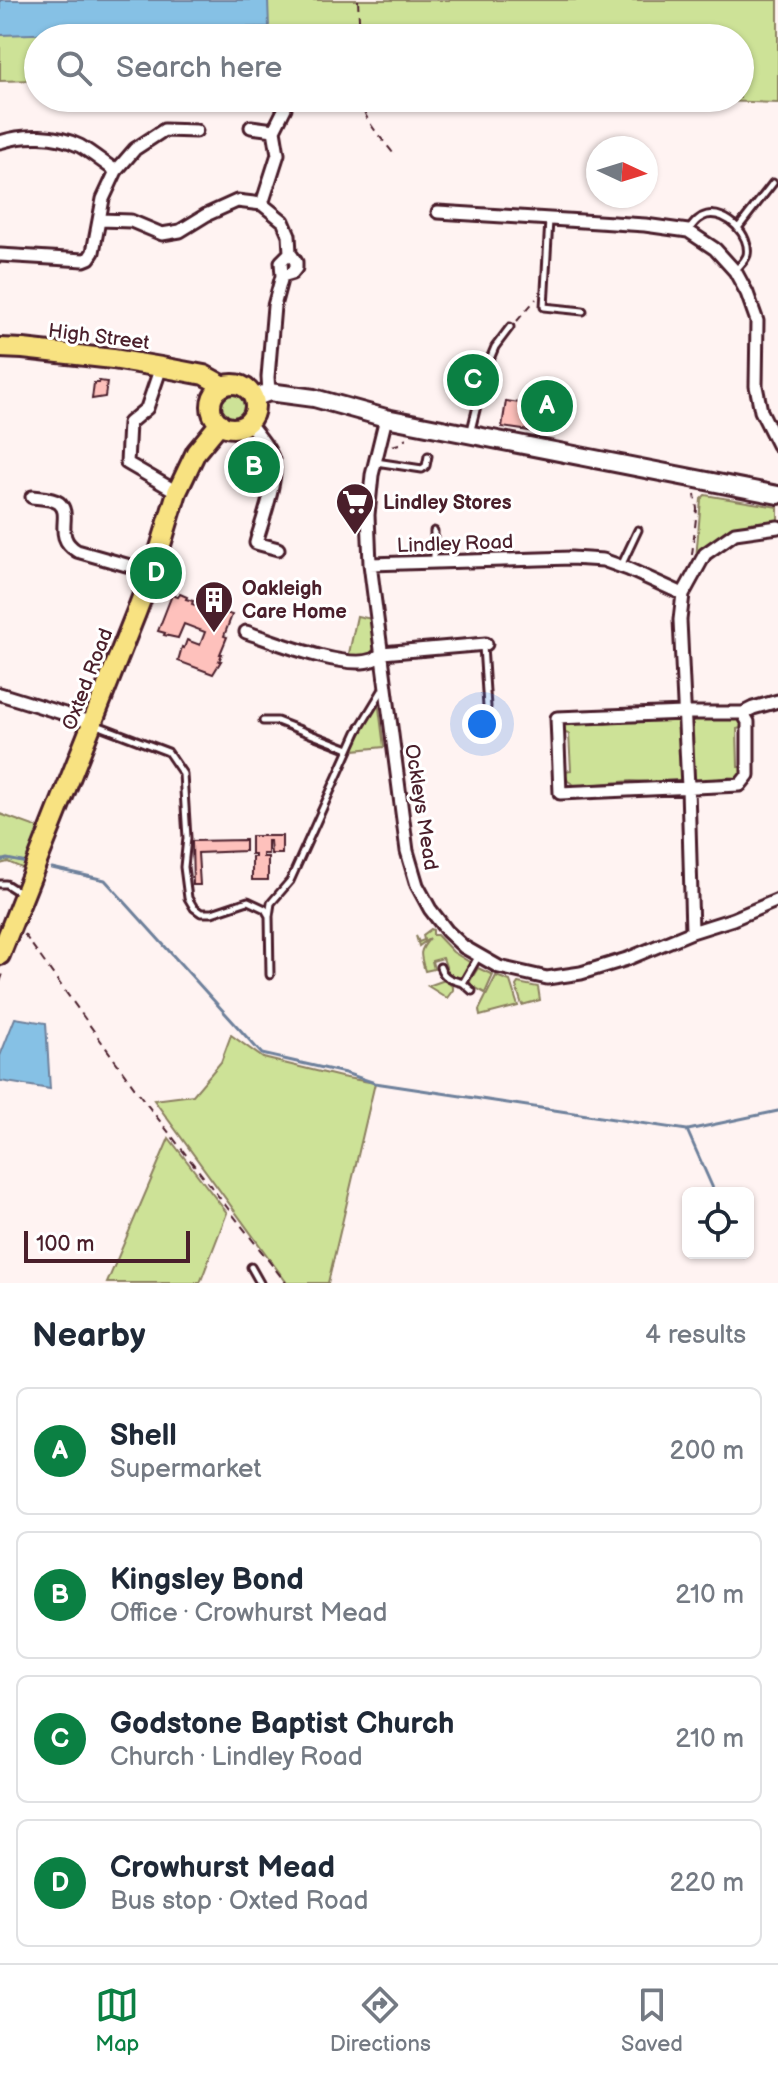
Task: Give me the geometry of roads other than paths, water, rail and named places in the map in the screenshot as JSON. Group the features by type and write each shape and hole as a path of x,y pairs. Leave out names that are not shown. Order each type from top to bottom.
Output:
{"main road":[{"name":"High Street","path":"0,348 83,355 204,375 218,393"},
{"path":"261,395 248,422 233,428 220,423 212,410 218,393 239,385 261,395 314,398 386,418 778,495"},
{"name":"Oxted Road","path":"0,955 94,723 151,572 177,492 196,452 220,423"}],"street":[{"path":"262,204 278,154 274,130 283,112"},
{"path":"251,127 274,130"},
{"path":"0,255 89,258 93,252 103,199 116,171 135,149 164,130 196,131"},
{"path":"0,142 43,136 78,145 116,171"},
{"path":"100,220 131,221 162,234 180,231 237,201 262,204 283,221 296,268 282,276 274,306 268,377 261,395"},
{"path":"438,212 645,225 688,231 715,249 735,271 757,321 756,386 761,411 778,445"},
{"path":"161,367 147,408 129,423 127,463 177,492"},
{"name":"Lindley Road","path":"386,418 375,462 368,515 370,564 571,558 603,560 683,594"},
{"path":"248,422 275,464 274,479 256,543 278,549"},
{"path":"778,488 778,495"},
{"path":"32,497 59,503 64,512 68,546 151,572"},
{"path":"692,932 680,620 683,594 705,554 735,533 778,527"},
{"name":"Ockleys Mead","path":"370,564 407,851 417,885 430,909 464,947 499,967 547,978 581,973 627,959 778,900"},
{"path":"246,632 292,648 353,662 372,660 382,653 484,644"},
{"path":"0,694 94,723"},
{"path":"743,713 748,722 748,775 740,785 560,793 557,718 743,713 778,701"}],"lane":[{"path":"738,228 773,183"},
{"path":"688,231 697,220 708,214 725,217 738,228 747,244 746,258 735,271"},
{"path":"549,219 544,307 583,311"},
{"path":"470,435 487,366 495,347 510,327"},
{"path":"375,462 422,469 428,456"},
{"path":"620,567 638,530"},
{"path":"434,531 434,562"},
{"path":"484,644 487,707"},
{"path":"270,975 271,903 290,881 349,749 385,685"},
{"path":"263,721 277,721 349,749"},
{"path":"94,723 168,752 183,774 187,838 184,867 188,898 194,908 201,913 212,913 248,901 265,909 269,916"},
{"path":"0,884 6,884 25,896"},
{"path":"463,983 479,956"},
{"path":"440,967 447,978 463,983 472,991"},
{"path":"251,1267 260,1283"}],"water":[{"path":"0,0 268,0 269,24 24,24 24,34 0,35"},
{"path":"15,1018 46,1023 50,1089 0,1081 0,1056"}],"waterway":[{"path":"0,861 7,859 27,863"},
{"path":"52,868 105,880 262,1054 375,1083 687,1130 712,1187"},
{"path":"688,1130 778,1111"}],"place":[{"name":"Godstone Baptist Church","path":"473,380"},
{"name":"Shell","path":"547,406"},
{"name":"Kingsley Bond","path":"254,467"},
{"name":"Lindley Stores","path":"355,536"},
{"name":"Crowhurst Mead","path":"156,573"},
{"name":"Oakleigh Care Home","path":"214,634"}]}
